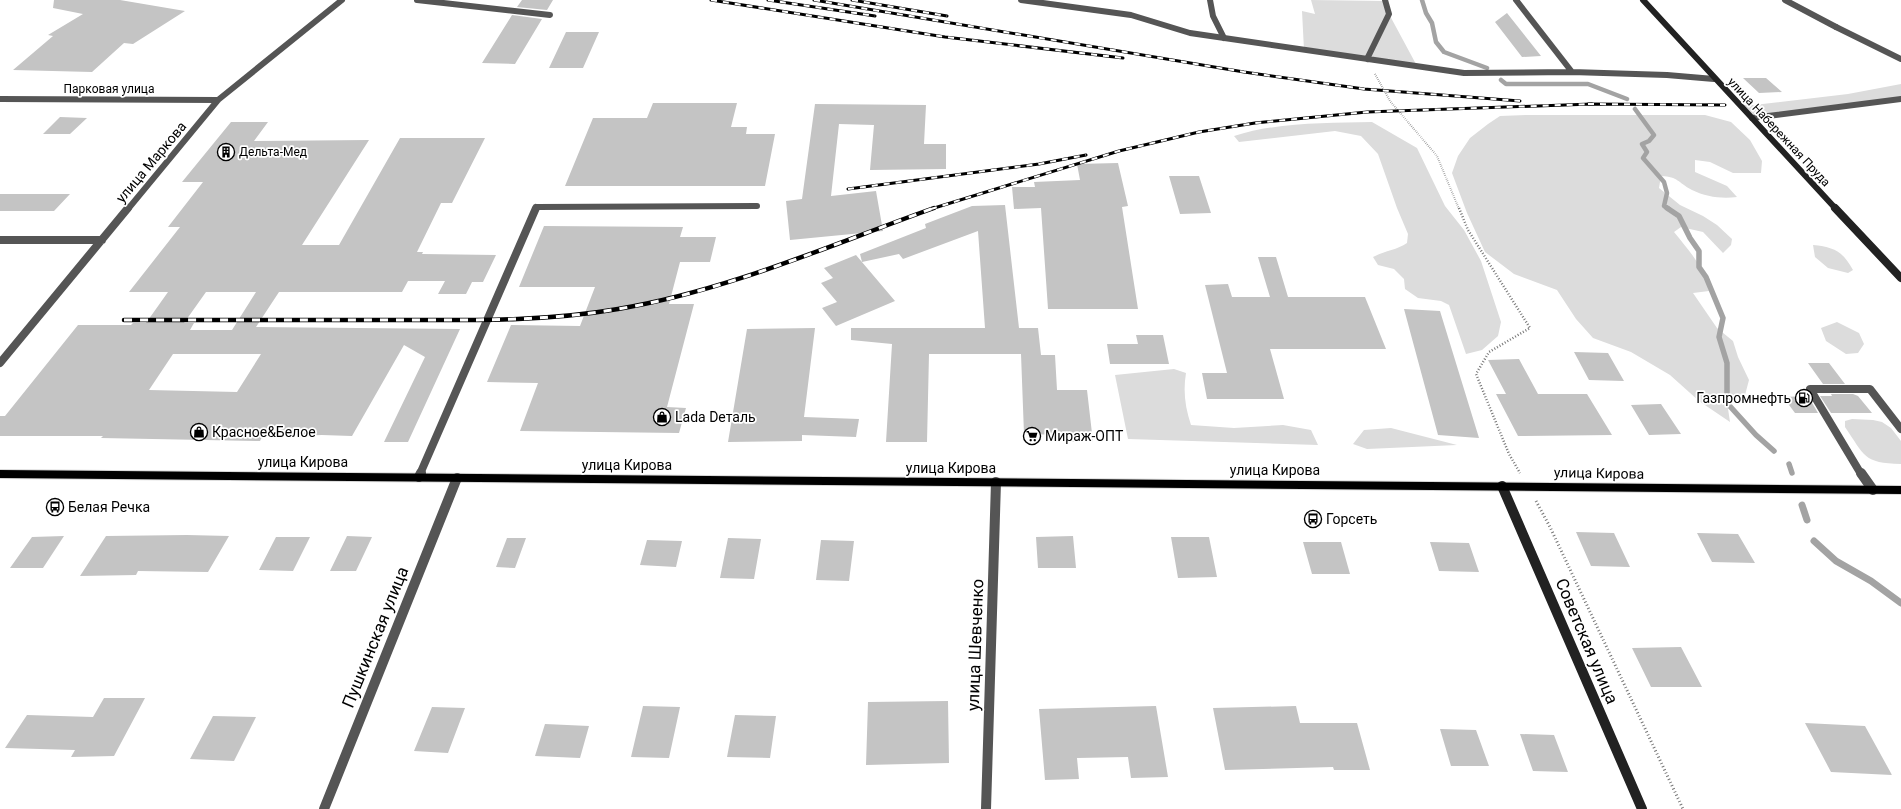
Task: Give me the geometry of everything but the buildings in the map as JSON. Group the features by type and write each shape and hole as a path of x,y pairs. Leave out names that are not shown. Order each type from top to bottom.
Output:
{"main road":[{"name":"улица Кирова","path":"0,474 1901,490"}],"street":[{"name":"улица Маркова","path":"0,363 218,100 342,0"},
{"path":"417,0 550,15"},
{"path":"1021,0 1131,15 1190,33 1464,73 1572,72 1667,75 1714,79"},
{"path":"1210,0 1213,16 1224,38"},
{"path":"1367,59 1389,14 1385,0"},
{"path":"1516,0 1572,72"},
{"name":"улица Набережная Пруда","path":"1643,0 1714,79 1901,278"},
{"path":"1785,0 1901,59"},
{"name":"Парковая улица","path":"0,99 218,100"},
{"path":"1752,118 1901,99"},
{"path":"419,477 537,207 757,206"},
{"path":"0,240 102,240"},
{"path":"1873,490 1852,461 1810,389 1870,389 1901,429"},
{"name":"Пушкинская улица","path":"324,809 457,478"},
{"name":"улица Шевченко","path":"986,809 996,482"},
{"name":"Советская улица","path":"1502,486 1642,809"}],"path":[{"path":"1367,59 1390,101 1438,156 1468,230 1530,328 1489,352 1476,374 1510,454"},
{"path":"1550,527 1683,809"}],"shaded area":[{"path":"1311,0 1385,1 1389,14 1417,66 1304,50 1302,11 1315,14"},
{"path":"1901,84 1901,99 1752,118 1739,105 1754,105 1848,94"},
{"path":"1705,115 1731,122 1750,140 1762,161 1761,173 1733,173 1710,162 1695,160 1695,172 1727,186 1737,197 1720,198 1708,196 1692,190 1671,177 1661,176 1659,188 1680,205 1703,216 1717,225 1732,239 1731,245 1723,253 1703,232 1681,227 1674,232 1700,266 1709,291 1693,293 1717,328 1733,341 1738,357 1749,380 1745,395 1727,402 1730,422 1699,401 1670,375 1631,352 1593,338 1576,319 1557,290 1514,274 1485,252 1467,213 1452,173 1458,156 1470,138 1488,124 1500,116"},
{"path":"1372,122 1417,148 1445,206 1464,230 1481,261 1501,322 1498,336 1482,350 1466,354 1449,305 1441,301 1418,298 1405,289 1404,279 1394,269 1378,265 1373,257 1407,243 1408,234 1378,154 1361,136 1335,131 1239,142 1234,136 1268,128 1302,124"},
{"path":"1813,245 1827,247 1838,252 1846,259 1853,270 1848,273 1828,268 1815,257"},
{"path":"1837,322 1859,333 1864,344 1858,353 1846,354 1826,341 1821,328"},
{"path":"1174,369 1186,373 1185,399 1191,425 1234,428 1283,425 1311,430 1318,445 1128,439 1115,375"},
{"path":"1852,419 1882,422 1891,428 1901,441 1901,464 1879,462 1866,456 1845,427 1845,421"},
{"path":"1391,428 1457,445 1367,449 1353,444 1364,430"}],"waterway":[{"path":"1422,0 1426,13 1432,23 1436,42 1444,52 1487,68"},
{"path":"1501,80 1506,84 1588,84 1627,99"},
{"path":"1635,109 1654,135 1649,141 1642,144 1647,152 1643,158 1664,182 1667,193 1664,206 1669,209"},
{"path":"1667,208 1679,216 1690,238 1699,251 1699,267 1706,277 1723,318 1719,337 1727,363 1727,403 1756,435 1774,451"},
{"path":"1789,464 1792,473"},
{"path":"1802,505 1807,520"},
{"path":"1814,541 1836,561 1871,581 1901,603"}],"railway":[{"path":"711,0 945,37 1123,58"},
{"path":"768,0 875,16"},
{"path":"814,0 1244,72 1364,89 1520,101"},
{"path":"852,0 947,16"},
{"path":"933,208 1119,151 1199,132 1255,123 1367,112 1591,104"},
{"path":"1591,104 1725,105"},
{"path":"848,189 1039,164 1086,155"},
{"path":"124,320 476,320 533,318 590,313 659,301 699,291 778,266 933,208"}],"place":[{"name":"Дельта-Мед","path":"226,152"},
{"name":"Газпромнефть","path":"1804,398"},
{"name":"Lada Dеталь","path":"662,417"},
{"name":"Красное&Белое","path":"199,432"},
{"name":"Мираж-ОПТ","path":"1032,436"},
{"name":"Белая Речка","path":"55,507"},
{"name":"Горсеть","path":"1313,519"}]}
